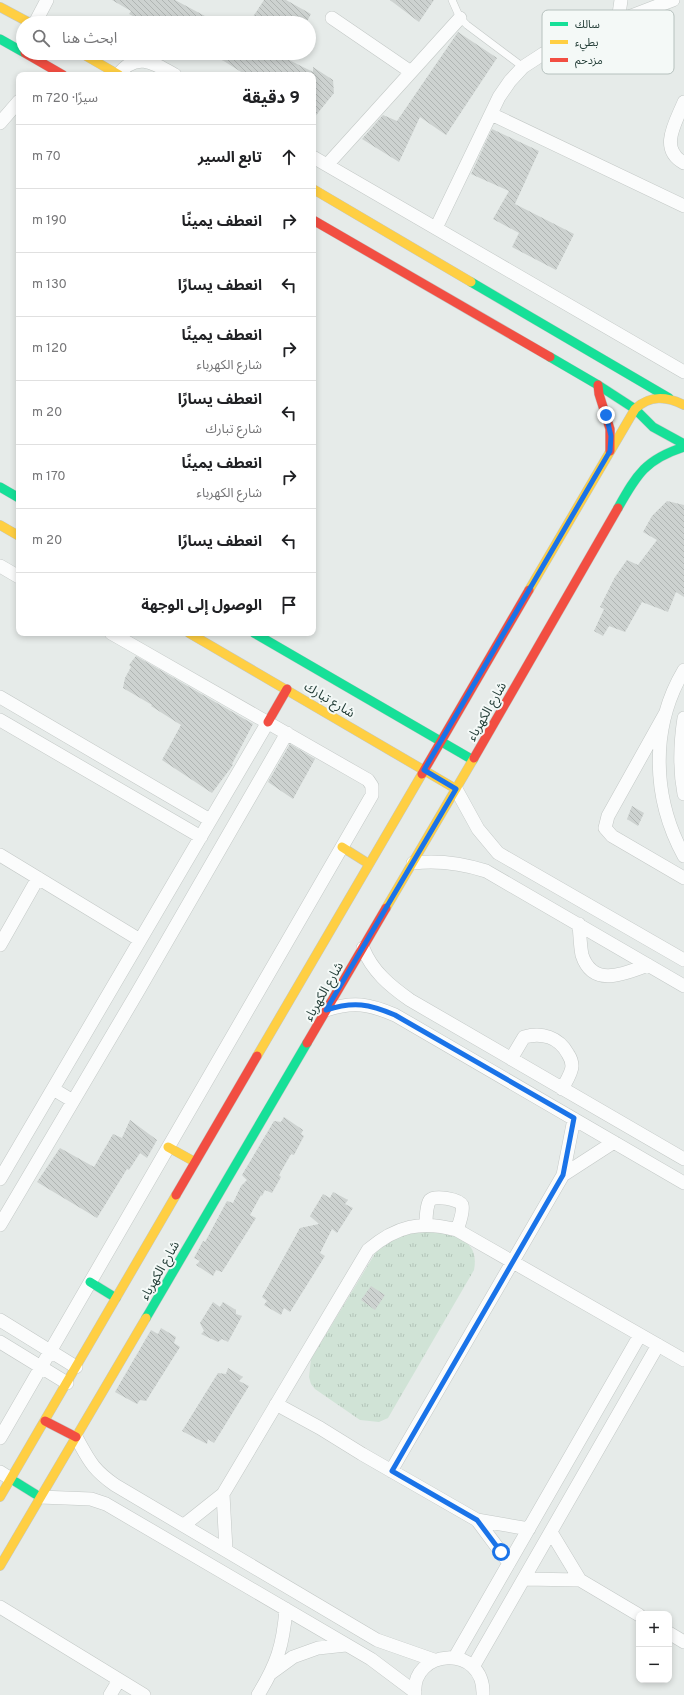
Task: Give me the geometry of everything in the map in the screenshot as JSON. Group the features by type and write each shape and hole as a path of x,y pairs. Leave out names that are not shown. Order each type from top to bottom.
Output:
{"street":[{"path":"39,16 47,0"},
{"path":"620,10 621,0"},
{"path":"640,10 654,3 673,0"},
{"path":"4,8 18,16"},
{"path":"332,18 411,72"},
{"path":"326,165 460,18"},
{"path":"0,39 16,48"},
{"path":"436,228 503,91 523,67 542,55"},
{"path":"93,60 113,72"},
{"path":"121,72 130,64 139,61 149,62 169,72"},
{"path":"41,64 57,72"},
{"path":"684,102 669,139 671,151 674,156 684,163"},
{"path":"0,123 16,105"},
{"path":"491,114 684,206"},
{"path":"316,159 684,372"},
{"path":"316,191 669,398 684,405"},
{"path":"316,222 598,385 635,409 653,427 684,446"},
{"path":"598,385 599,394 610,429 610,451"},
{"path":"635,409 646,400 653,398 669,398"},
{"name":"شارع الكهرباء","path":"0,1496 5,1476 45,1421 635,409"},
{"name":"شارع الكهرباء","path":"0,1566 413,863 634,479 641,470 659,456 684,446"},
{"path":"0,487 16,496"},
{"path":"0,525 16,534"},
{"path":"0,566 16,576"},
{"path":"0,1438 372,795 373,790 370,783 287,733 116,636"},
{"name":"شارع تبارك","path":"194,636 456,789"},
{"name":"شارع تبارك","path":"259,636 441,740 473,760"},
{"path":"684,670 670,697 665,714 660,746 660,778 665,809 675,840 684,856"},
{"path":"0,1179 287,689"},
{"path":"0,697 210,820"},
{"path":"665,714 608,816 605,828 612,836 684,878"},
{"path":"684,718 680,750 680,772 684,794"},
{"path":"0,720 201,837"},
{"path":"0,1225 287,733"},
{"path":"456,789 478,829 498,852 684,960"},
{"path":"342,847 369,864"},
{"path":"0,855 140,940"},
{"path":"413,863 427,861 457,863 486,871 684,986"},
{"path":"0,945 38,878"},
{"path":"579,924 582,956 586,963 597,973 612,977 620,976 648,965"},
{"path":"363,948 368,962 394,989 410,1000 684,1159"},
{"path":"326,1010 342,1005 360,1004 378,1008 395,1015 684,1183"},
{"path":"511,1059 524,1037 533,1035 551,1038 559,1042 566,1049 570,1057 572,1067 562,1089"},
{"path":"53,1089 72,1101"},
{"path":"392,1471 563,1175 574,1118"},
{"path":"563,1175 614,1142"},
{"path":"168,1147 195,1162"},
{"path":"426,1225 428,1204 435,1197 458,1201 462,1205 457,1230"},
{"path":"184,1525 223,1494 368,1250 380,1240 394,1232 410,1227 426,1225 442,1226 457,1230 684,1360"},
{"path":"90,1282 116,1298"},
{"path":"0,1320 76,1367"},
{"path":"455,1657 640,1335"},
{"path":"0,1342 67,1383"},
{"path":"473,1667 658,1345"},
{"path":"276,1404 320,1428 477,1520 529,1529"},
{"path":"45,1421 76,1437 92,1466 103,1476 377,1640 434,1660"},
{"path":"5,1476 40,1497 92,1499 106,1504 371,1659 415,1693"},
{"path":"223,1494 226,1550"},
{"path":"477,1520 509,1563"},
{"path":"551,1532 580,1580 636,1613"},
{"path":"524,1579 580,1580"},
{"path":"0,1607 144,1695"},
{"path":"258,1695 271,1673 282,1645 286,1610"},
{"path":"271,1673 293,1657 318,1648 346,1645"},
{"path":"415,1693 416,1682 420,1673 426,1666 434,1660 440,1658 455,1657 468,1662 473,1667 482,1680 486,1692"},
{"path":"110,1695 119,1680"}],"lane":[{"path":"452,0 460,18 523,67"}],"green space":[{"path":"429,1231 455,1236 469,1245 473,1251 475,1260 474,1270 388,1418 379,1422 360,1420 315,1389 311,1384 309,1377 311,1359 379,1247 399,1233"}],"building":[{"path":"112,0 175,0 205,16 133,16 129,14 131,11"},
{"path":"264,0 286,0 311,14 310,16 254,16"},
{"path":"390,0 434,0 419,22"},
{"path":"458,32 497,58 446,135 420,117 399,162 362,139 383,115 397,121"},
{"path":"222,60 289,60 313,72 241,72"},
{"path":"313,67 333,80 334,93 316,115 316,72 313,72"},
{"path":"492,129 539,151 515,204 574,234 556,270 512,247 519,233 493,219 509,191 471,174"},
{"path":"667,501 684,505 684,597 676,592 668,612 642,602 625,632 609,626 603,636 594,631 604,609 600,607 615,577 627,560 638,565 657,540 643,532 652,516"},
{"path":"136,656 253,724 232,764 233,765 212,793 162,760 181,725 151,706 152,705 123,688 125,678 131,667 129,665"},
{"path":"290,744 315,759 293,799 268,782"},
{"path":"632,806 644,813 638,826 627,819"},
{"path":"284,1117 303,1130 301,1134 304,1136 294,1155 291,1154 279,1175 281,1177 272,1193 265,1190 262,1196 261,1195 250,1215 256,1218 222,1272 216,1270 213,1276 196,1265 200,1261 194,1258 203,1241 205,1242 227,1201 233,1203 241,1186 247,1180 242,1175 274,1121 281,1122"},
{"path":"130,1120 157,1140 147,1158 140,1153 129,1170 127,1169 97,1218 37,1182 60,1148 94,1167 113,1134 122,1138"},
{"path":"333,1192 348,1200 345,1204 353,1208 337,1233 332,1229 320,1253 325,1256 290,1312 284,1308 281,1315 264,1305 267,1301 262,1297 300,1228 319,1224 310,1216 323,1194 330,1198"},
{"path":"371,1286 385,1295 375,1310 361,1300"},
{"path":"213,1302 220,1307 223,1302 236,1310 236,1314 242,1316 228,1342 222,1339 218,1342 201,1334 204,1331 200,1323"},
{"path":"161,1328 176,1337 174,1343 180,1347 146,1401 140,1400 137,1404 115,1392 151,1330 158,1334"},
{"path":"228,1368 243,1377 239,1381 249,1386 214,1443 208,1439 207,1444 182,1431 218,1373 226,1374"}],"traffic: fast":[{"path":"0,39 16,48"},
{"path":"471,282 669,398"},
{"path":"550,357 635,409 653,427 684,444"},
{"path":"618,508 631,486 644,469 660,457 684,447"},
{"path":"0,487 16,496"},
{"path":"259,636 473,760"},
{"path":"146,1318 307,1043"},
{"path":"90,1282 116,1298"},
{"path":"11,1479 40,1497"}],"traffic: slow":[{"path":"0,7 17,16"},
{"path":"93,60 114,72"},
{"path":"316,191 471,282"},
{"path":"529,590 635,409 646,401 658,398 671,400 684,405"},
{"path":"0,525 16,534"},
{"path":"194,636 456,789"},
{"path":"386,908 474,758"},
{"path":"257,1056 422,774"},
{"path":"342,847 369,864"},
{"path":"168,1147 195,1162"},
{"path":"0,1497 176,1195"},
{"path":"0,1566 146,1318"}],"traffic: jam":[{"path":"37,60 58,72"},
{"path":"316,222 550,357"},
{"path":"598,385 599,394 610,429 610,451"},
{"path":"474,758 618,508"},
{"path":"422,774 529,590"},
{"path":"268,722 287,689"},
{"path":"307,1043 386,908"},
{"path":"176,1195 257,1056"},
{"path":"45,1421 76,1437"}],"route":[{"path":"501,1552 477,1520 392,1471 563,1175 574,1118 395,1015 378,1008 360,1004 342,1005 326,1010 456,789 424,770 610,451 611,436 606,415"}]}
